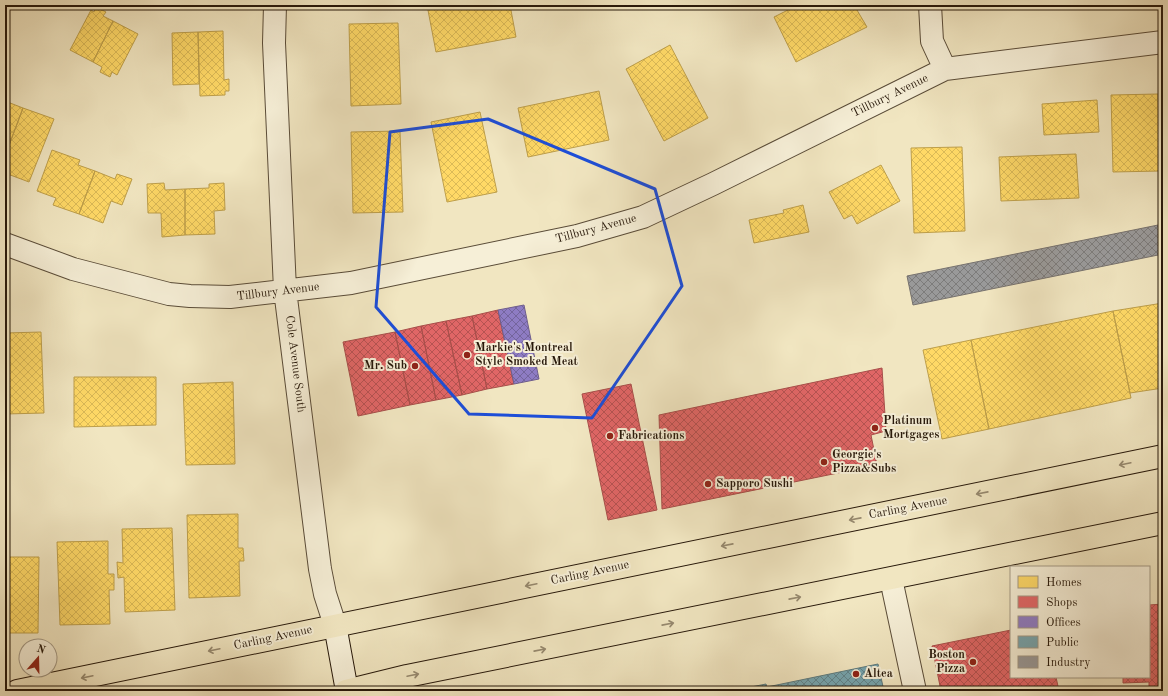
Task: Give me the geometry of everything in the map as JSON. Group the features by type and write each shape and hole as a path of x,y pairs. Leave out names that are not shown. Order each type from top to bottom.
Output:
{"main road":[{"name":"Carling Avenue","path":"18,691 1163,456"},
{"path":"347,691 407,676 1163,523"}],"street":[{"name":"Cole Avenue South","path":"275,5 274,43 285,290 320,570 325,594 335,625 347,691"},
{"path":"930,5 932,41 945,69"},
{"name":"Tillbury Avenue","path":"5,244 73,269 169,294 230,297 351,283 577,236 643,217 945,69 1163,42"},
{"path":"891,579 915,691"}],"highlighted area":[{"path":"488,119 655,189 682,286 592,418 469,414 376,307 390,132"}],"building: Homes":[{"path":"427,5 510,5 516,37 436,52"},
{"path":"798,5 854,5 867,27 796,62 774,17"},
{"path":"96,7 106,12 103,16 113,21 93,62 70,50 91,10 94,12"},
{"path":"113,21 138,34 117,75 112,72 110,77 100,72 102,67 93,62"},
{"path":"398,23 401,104 351,106 349,24"},
{"path":"223,31 224,80 229,79 229,91 225,91 225,95 200,96 198,32"},
{"path":"198,32 199,84 173,85 172,33"},
{"path":"670,45 708,118 664,141 626,69"},
{"path":"599,91 609,140 528,157 518,108"},
{"path":"1158,94 1160,171 1113,172 1111,95"},
{"path":"1097,100 1099,132 1044,135 1042,104"},
{"path":"5,101 23,108 5,156"},
{"path":"23,108 54,119 29,182 5,173 5,156"},
{"path":"480,112 497,192 447,202 431,122"},
{"path":"400,131 403,212 353,213 351,132"},
{"path":"962,147 965,231 914,233 911,148"},
{"path":"52,150 80,160 78,165 95,171 79,214 53,205 56,198 37,191"},
{"path":"1076,154 1079,198 1001,201 999,157"},
{"path":"881,165 900,201 857,224 852,215 844,219 829,192"},
{"path":"95,171 115,179 117,174 132,179 122,205 111,201 103,223 79,214"},
{"path":"164,183 165,190 185,189 185,235 162,237 161,213 148,213 147,184"},
{"path":"224,183 225,210 214,211 215,234 185,235 185,189 209,188 209,184"},
{"path":"803,205 809,232 754,243 749,220 784,213 783,210"},
{"path":"1163,303 1163,388 1130,393 1113,311"},
{"path":"1113,311 1131,398 989,429 971,340"},
{"path":"41,332 44,413 5,414 5,333"},
{"path":"971,340 989,429 942,439 923,350"},
{"path":"74,377 156,377 156,425 74,427"},
{"path":"233,382 235,464 186,465 183,384"},
{"path":"238,514 238,548 243,548 244,561 239,561 240,596 189,598 187,515"},
{"path":"172,528 175,610 125,612 124,577 118,578 117,562 123,563 122,529"},
{"path":"108,541 108,574 114,574 114,590 109,590 110,624 60,625 57,542"},
{"path":"5,557 39,557 38,633 5,633"}],"building: Shops":[{"path":"498,310 514,384 487,389 472,316"},
{"name":"Markie's Montreal Style Smoked Meat","path":"472,316 487,389 462,395 446,321"},
{"path":"446,321 462,395 436,400 421,326"},
{"name":"Mr. Sub","path":"421,326 436,400 410,405 395,332"},
{"path":"395,332 410,405 358,416 343,342"},
{"path":"882,368 886,431 871,435 877,465 662,509 659,415"},
{"path":"631,384 657,510 608,520 582,394"},
{"path":"1163,604 1163,691 1149,691 1149,682 1123,683 1123,678 1150,678 1150,605"},
{"name":"Boston Pizza","path":"1010,630 1010,678 1056,678 1059,691 941,691 932,646"}],"building: Offices":[{"path":"524,305 539,379 514,384 498,310"}],"building: Public":[{"name":"Altea","path":"878,664 884,691 731,691 766,684 767,687"}],"building: Industry":[{"path":"1163,224 1163,254 913,305 907,276"}],"place":[{"name":"Markie's Montreal Style Smoked Meat","path":"467,355"},
{"name":"Mr. Sub","path":"415,366"},
{"name":"Platinum Mortgages","path":"875,428"},
{"name":"Fabrications","path":"610,436"},
{"name":"Georgie's Pizza&Subs","path":"824,462"},
{"name":"Sapporo Sushi","path":"708,484"},
{"name":"Boston Pizza","path":"973,662"},
{"name":"Altea","path":"856,674"}]}
